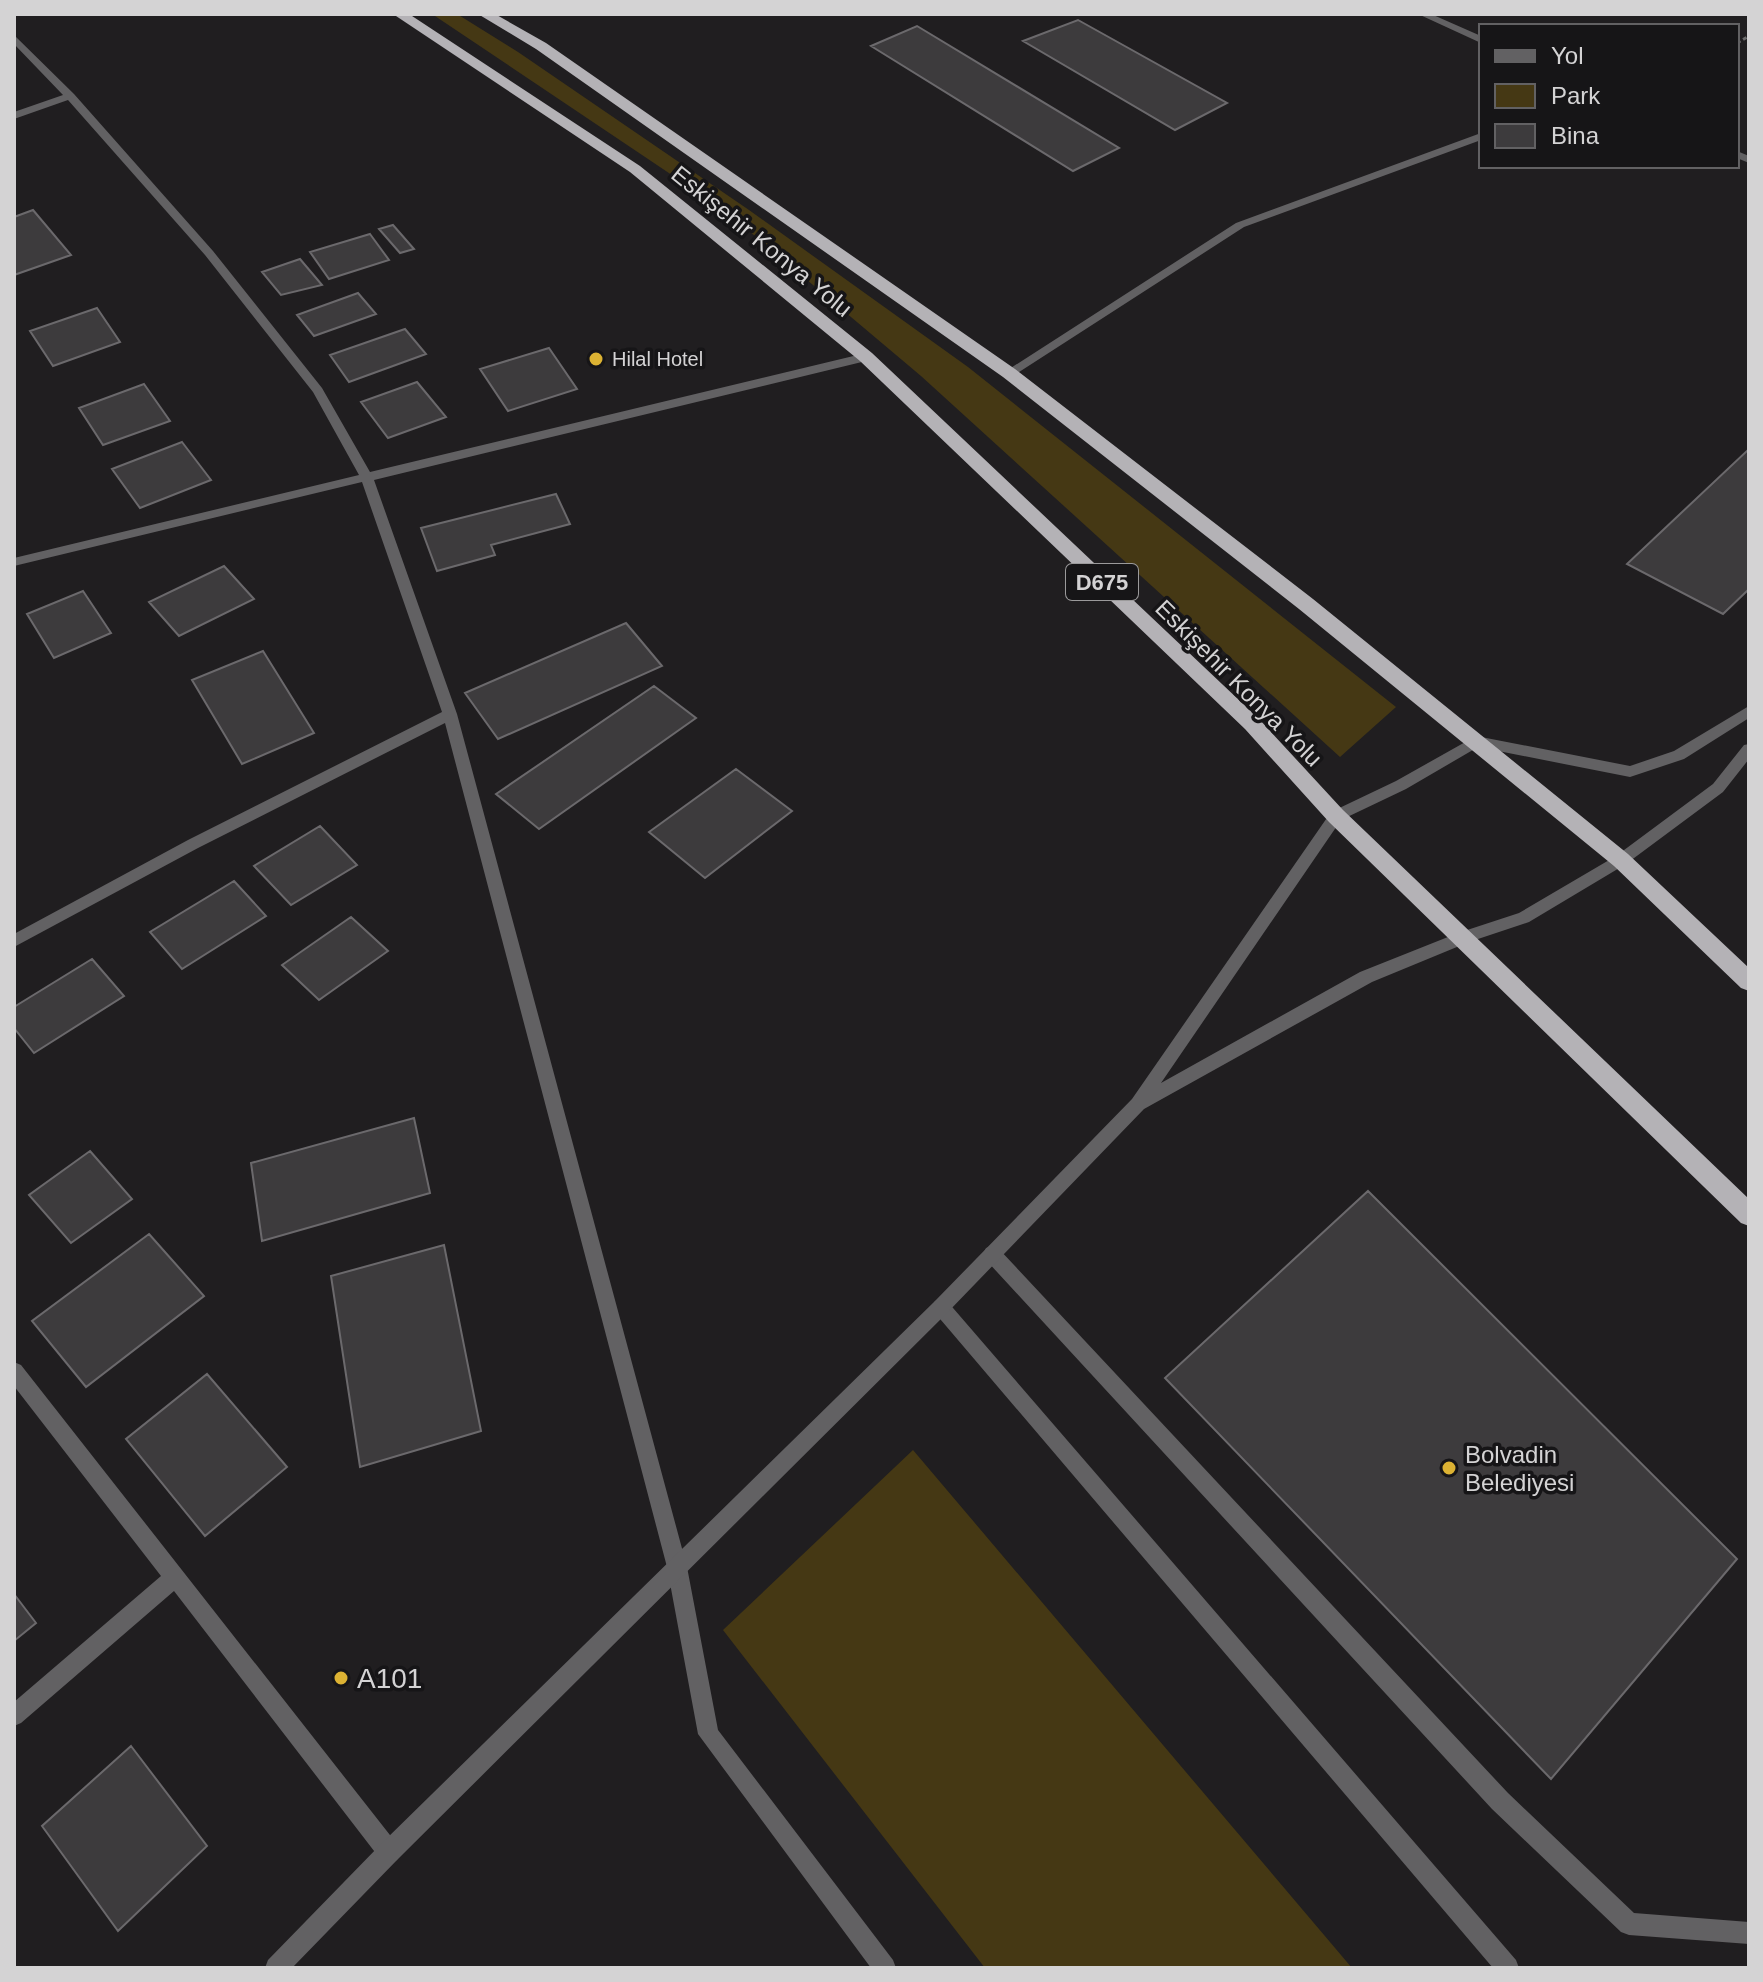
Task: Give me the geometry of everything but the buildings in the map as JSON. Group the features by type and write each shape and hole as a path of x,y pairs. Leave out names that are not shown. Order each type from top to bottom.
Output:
{"highway":[{"name":"Eskişehir Konya Yolu","path":"400,14 635,169 866,357 1252,724 1336,816 1749,1215"},
{"name":"Eskişehir Konya Yolu","path":"485,14 541,46 1009,373 1306,604 1621,860 1749,982"}],"street":[{"path":"1423,14 1479,39"},
{"path":"14,38 70,96 209,253 318,391 367,478 450,714 677,1567 708,1734 885,1968"},
{"path":"14,116 70,96"},
{"path":"1009,373 1240,225 1479,137"},
{"path":"14,562 866,357"},
{"path":"276,1968 389,1852 941,1307 1138,1104 1336,816 1401,785 1476,741 1630,772 1679,755 1749,711"},
{"path":"14,941 193,844 450,714"},
{"path":"1138,1104 1366,977 1464,937 1524,918 1621,860 1718,788 1749,749"},
{"path":"992,1254 1500,1801 1629,1924 1749,1933"},
{"path":"941,1307 1508,1968"},
{"path":"14,1371 389,1852"},
{"path":"14,1716 174,1578"}],"green space":[{"path":"432,14 457,14 518,52 749,210 968,367 1396,707 1340,757 921,376 724,210"},
{"path":"913,1450 1352,1968 985,1968 723,1630"}],"place":[{"name":"Hilal Hotel","path":"596,359"},
{"name":"Bolvadin Belediyesi","path":"1449,1468"},
{"name":"A101","path":"341,1678"}]}
